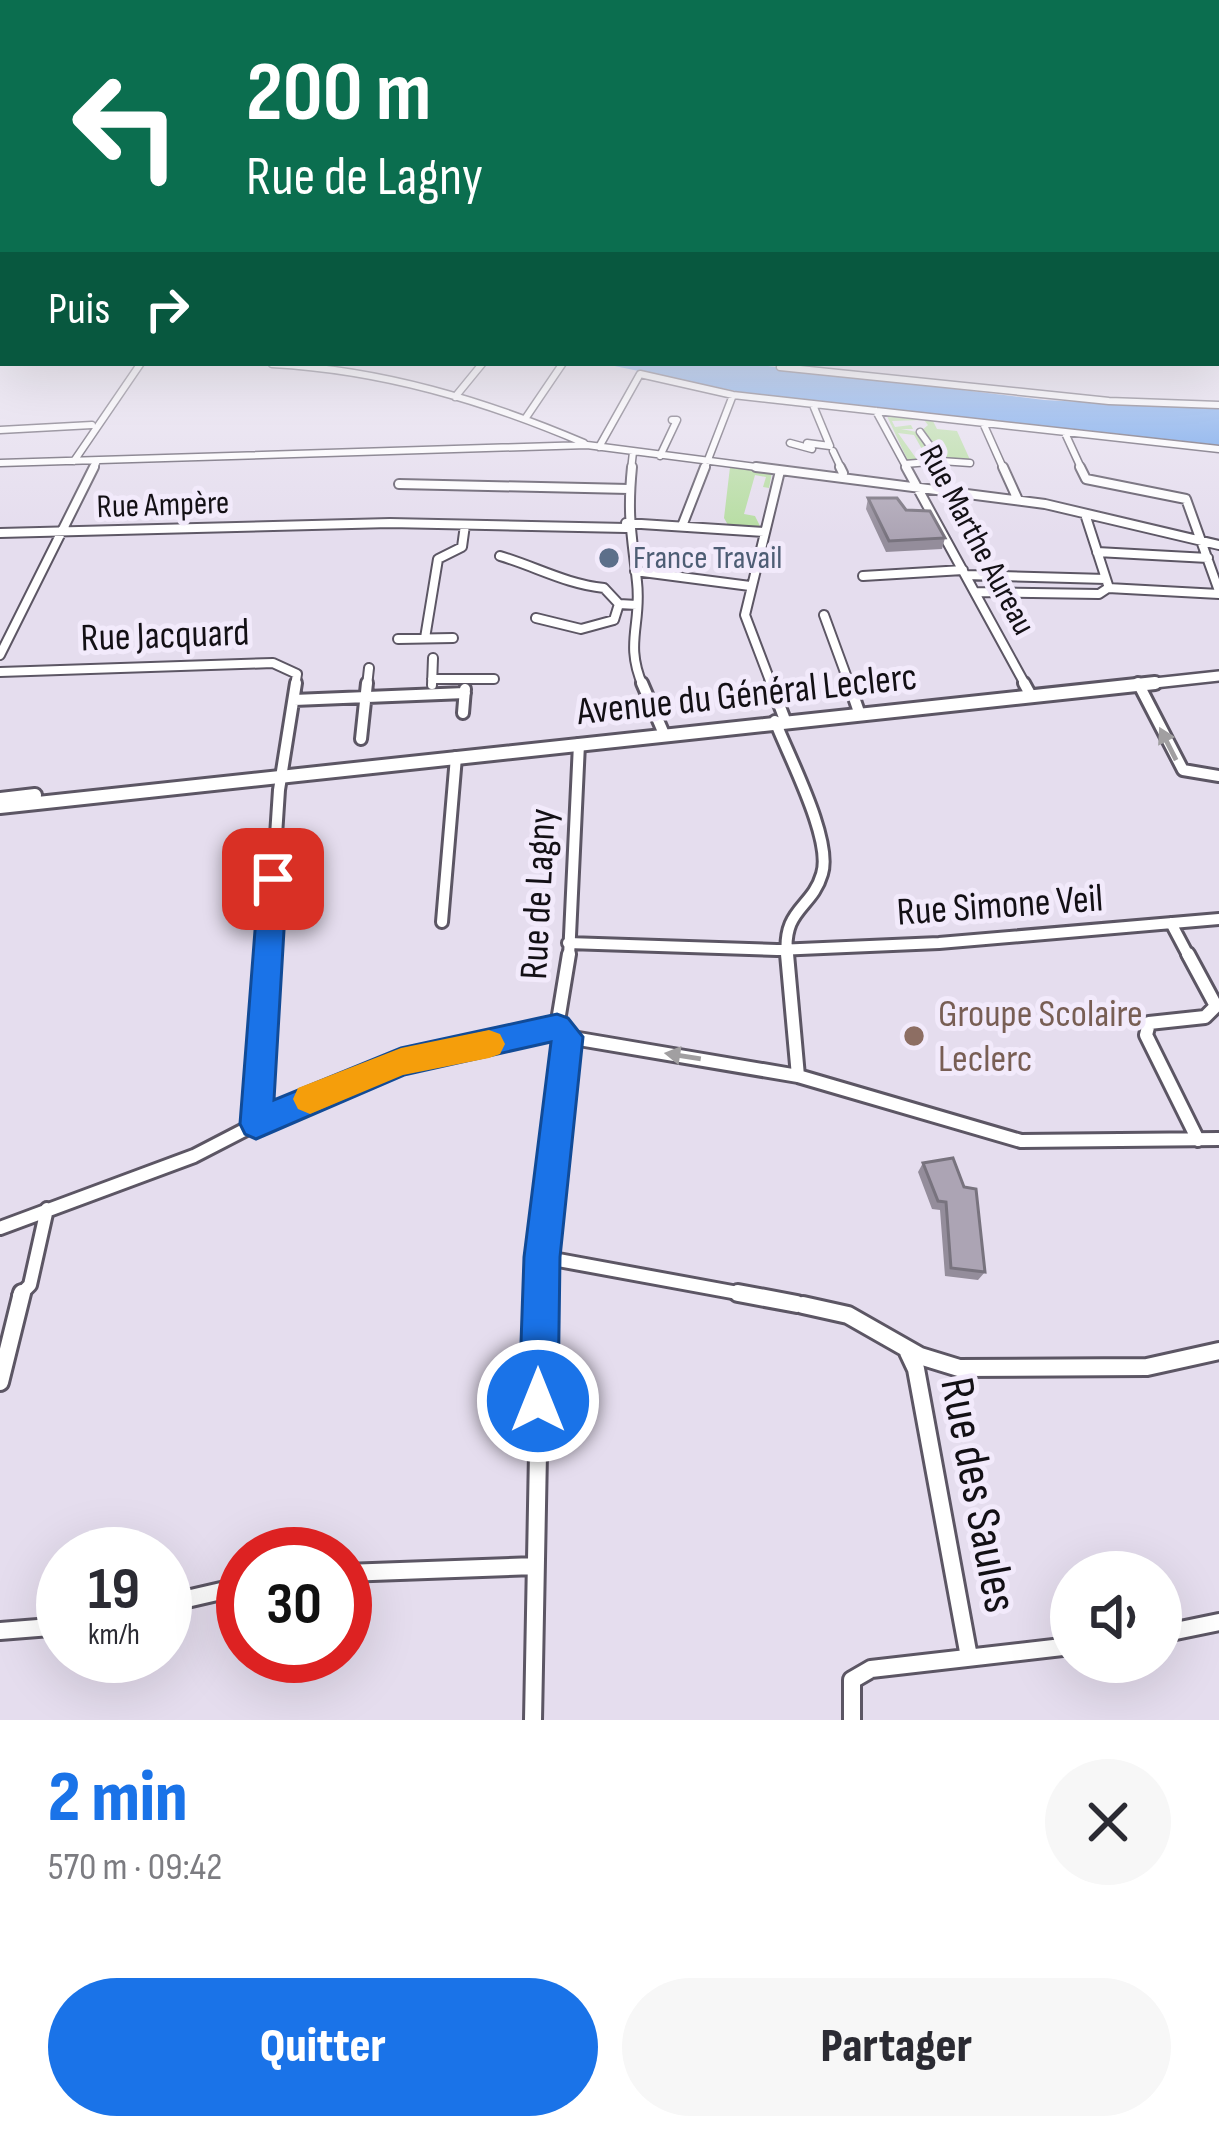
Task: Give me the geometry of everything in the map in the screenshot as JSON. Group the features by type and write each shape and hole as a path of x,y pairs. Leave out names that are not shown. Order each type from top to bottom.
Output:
{"main road":[{"name":"Avenue du Général Leclerc","path":"0,803 1219,676"}],"street":[{"path":"0,430 92,425 132,376"},
{"path":"378,376 525,419 587,445"},
{"path":"455,397 472,376"},
{"path":"525,419 554,376"},
{"path":"599,447 639,376"},
{"path":"650,376 733,395 1219,448"},
{"path":"864,376 1028,394 1219,405"},
{"path":"682,526 733,395"},
{"path":"813,405 843,473"},
{"name":"Rue Marthe Aureau","path":"876,411 1030,694"},
{"path":"660,456 677,420 672,420"},
{"path":"983,423 1018,500"},
{"path":"74,461 94,432 92,425"},
{"path":"920,432 941,461"},
{"path":"863,576 964,573 1219,592 1181,496 1081,476 1065,433"},
{"path":"790,443 831,449"},
{"path":"806,443 831,449"},
{"path":"0,463 587,445 1018,500 1219,544"},
{"path":"633,452 626,526 637,605 630,656 664,734"},
{"path":"0,655 97,461"},
{"path":"905,464 970,463"},
{"path":"780,471 746,622 825,857 822,877 791,913 786,948 798,1076"},
{"path":"399,484 629,489"},
{"path":"1085,514 1107,584"},
{"name":"Rue Ampère","path":"0,533 328,524 682,526 764,532"},
{"path":"425,638 438,559 462,547 465,525"},
{"path":"1097,552 1208,558"},
{"path":"500,556 541,568 565,584 604,587 619,604 637,605"},
{"path":"635,572 751,586"},
{"path":"974,592 1099,594 1107,584"},
{"path":"536,618 564,629 592,630 614,620 619,604"},
{"path":"824,616 859,712"},
{"path":"398,639 453,638"},
{"path":"431,694 434,658"},
{"name":"Rue Jacquard","path":"0,672 273,663 297,674 295,700"},
{"path":"361,739 369,668"},
{"path":"432,679 494,680"},
{"path":"463,712 466,679"},
{"path":"1138,683 1183,770 1219,776"},
{"path":"256,1124 281,776 295,700 465,693"},
{"name":"Rue de Lagny","path":"0,1228 194,1156 401,1062 562,1032 579,744"},
{"path":"442,922 442,873 451,845 456,757"},
{"name":"Rue Simone Veil","path":"568,943 786,948 939,944 1219,919"},
{"path":"1171,923 1216,1006 1205,1017 1149,1023 1146,1035 1198,1140"},
{"path":"533,1720 542,1257 562,1032 798,1076 1021,1141 1219,1139"},
{"path":"0,1382 19,1296 30,1286 47,1209"},
{"path":"542,1257 848,1315 906,1349 959,1368 996,1372 1148,1366 1219,1351"},
{"name":"Rue des Saules","path":"906,1349 916,1369 969,1657"},
{"path":"372,1572 535,1566"},
{"path":"1182,1630 1219,1622"},
{"path":"0,1631 36,1628"},
{"path":"852,1720 852,1680 871,1669 1050,1648"}],"green space":[{"path":"886,414 932,419 937,429 957,431 971,462 944,460 920,432 928,425 924,420 892,421 895,427 911,425 913,429 901,429 917,432 937,456 928,460 914,435 898,433 918,461 908,461"},
{"path":"730,467 772,472 769,488 763,487 766,477 755,475 744,514 755,516 761,528 728,525 724,518"}],"water":[{"path":"664,376 851,376 1044,400 1219,409 1219,445 750,394"}],"building":[{"path":"868,498 897,498 906,510 930,511 945,538 889,541"},
{"path":"953,1158 964,1187 976,1189 985,1272 951,1268 946,1202 938,1201 923,1163"}],"slow traffic":[{"path":"310,1099 401,1062 489,1044"}],"place":[{"name":"France Travail","path":"609,558"},
{"name":"Groupe Scolaire Leclerc","path":"914,1036"}],"route":[{"path":"273,879 256,1124 401,1062 557,1027 567,1037 542,1257 538,1401"}]}
